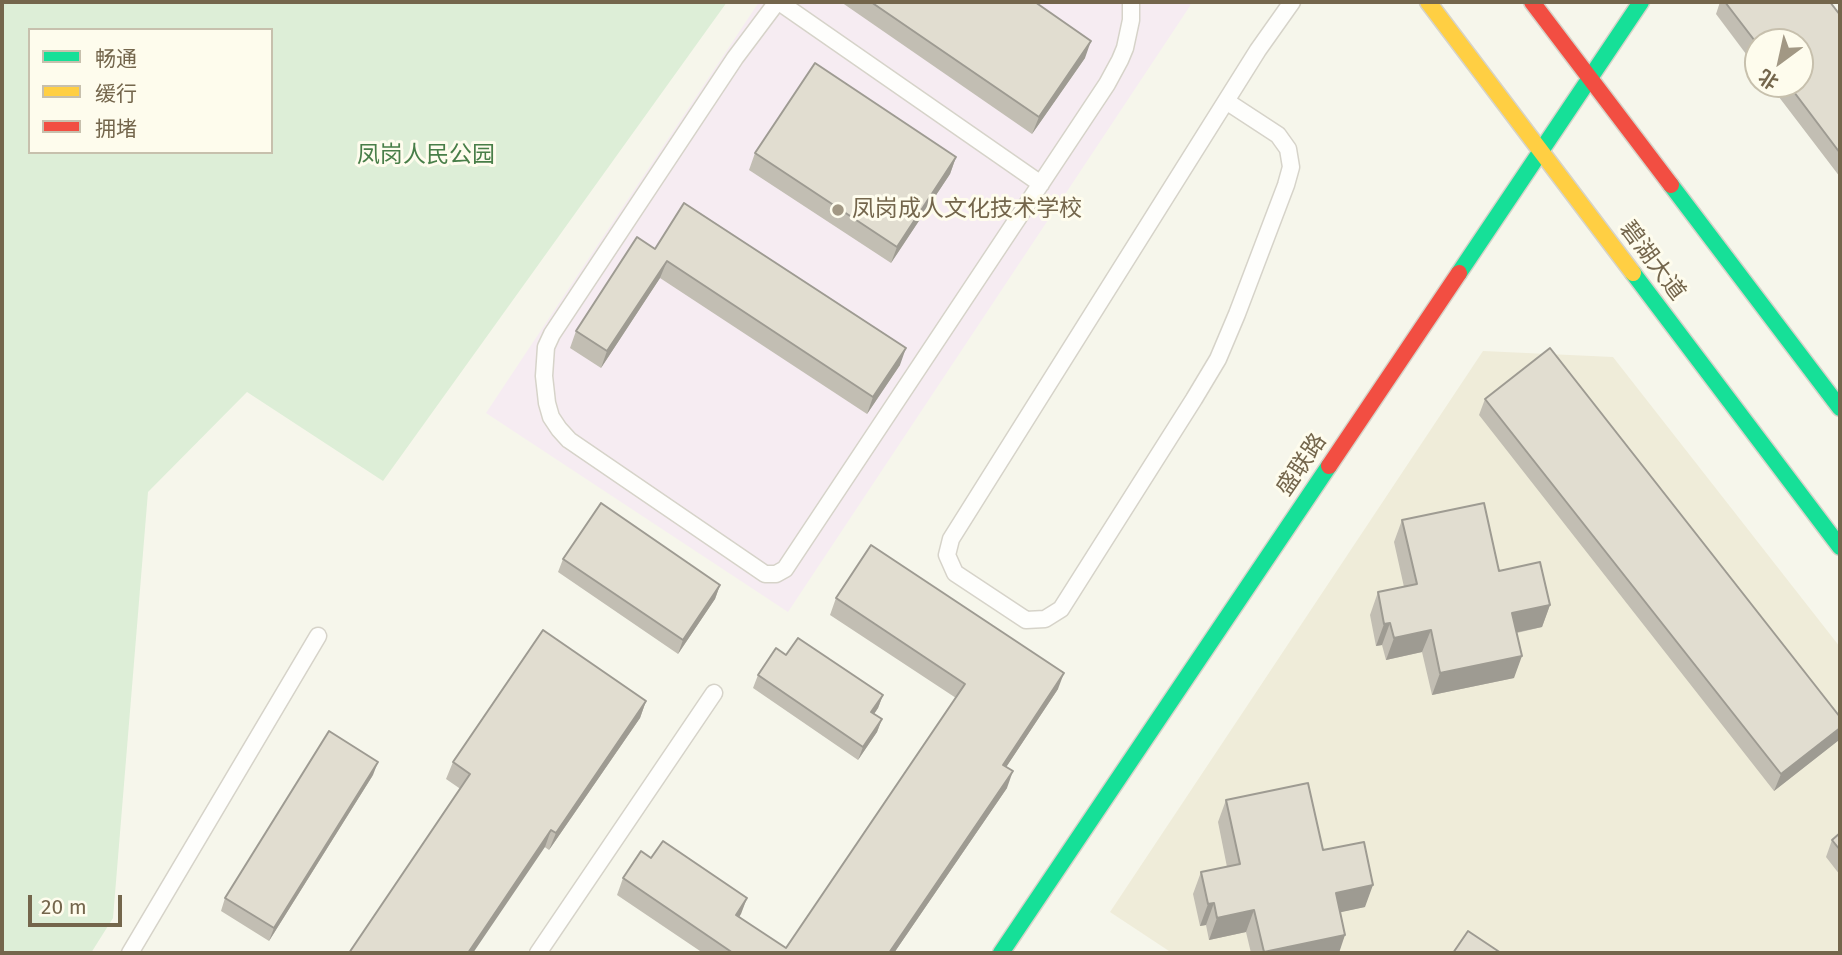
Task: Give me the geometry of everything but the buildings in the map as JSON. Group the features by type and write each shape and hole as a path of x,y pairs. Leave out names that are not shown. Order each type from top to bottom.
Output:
{"street":[{"name":"碧湖大道","path":"1428,2 1840,547"},
{"path":"1532,2 1840,408"},
{"name":"盛联路","path":"1001,953 1641,2"}],"lane":[{"path":"1041,184 778,2 735,58 552,334 544,361 547,403 551,417 559,429 580,449 765,574 776,574 785,569 1041,184 1107,84 1120,60 1128,34 1131,2"},
{"path":"1226,101 1278,135 1288,149 1291,167 1237,314 1218,359 1194,399 1060,608 1045,619 1026,620 955,573 947,555 951,539 1258,50 1292,2"},
{"path":"130,953 318,636"},
{"path":"538,953 714,693"}],"shaded area":[{"name":"凤岗成人文化技术学校","path":"759,2 1191,2 788,612 486,413"},
{"path":"1483,351 1613,357 1840,647 1840,953 1172,953 1110,912"}],"green space":[{"name":"凤岗人民公园","path":"2,2 727,2 383,481 247,392 148,492 113,918 91,953 2,953"}],"traffic: fast":[{"path":"1459,273 1641,2"},
{"path":"1671,185 1840,408"},
{"path":"1633,273 1840,547"},
{"path":"1001,953 1329,466"}],"traffic: slow":[{"path":"1428,2 1633,273"}],"traffic: jam":[{"path":"1532,2 1671,185"},
{"path":"1329,466 1459,273"}],"place":[{"name":"凤岗成人文化技术学校","path":"838,210"}]}
